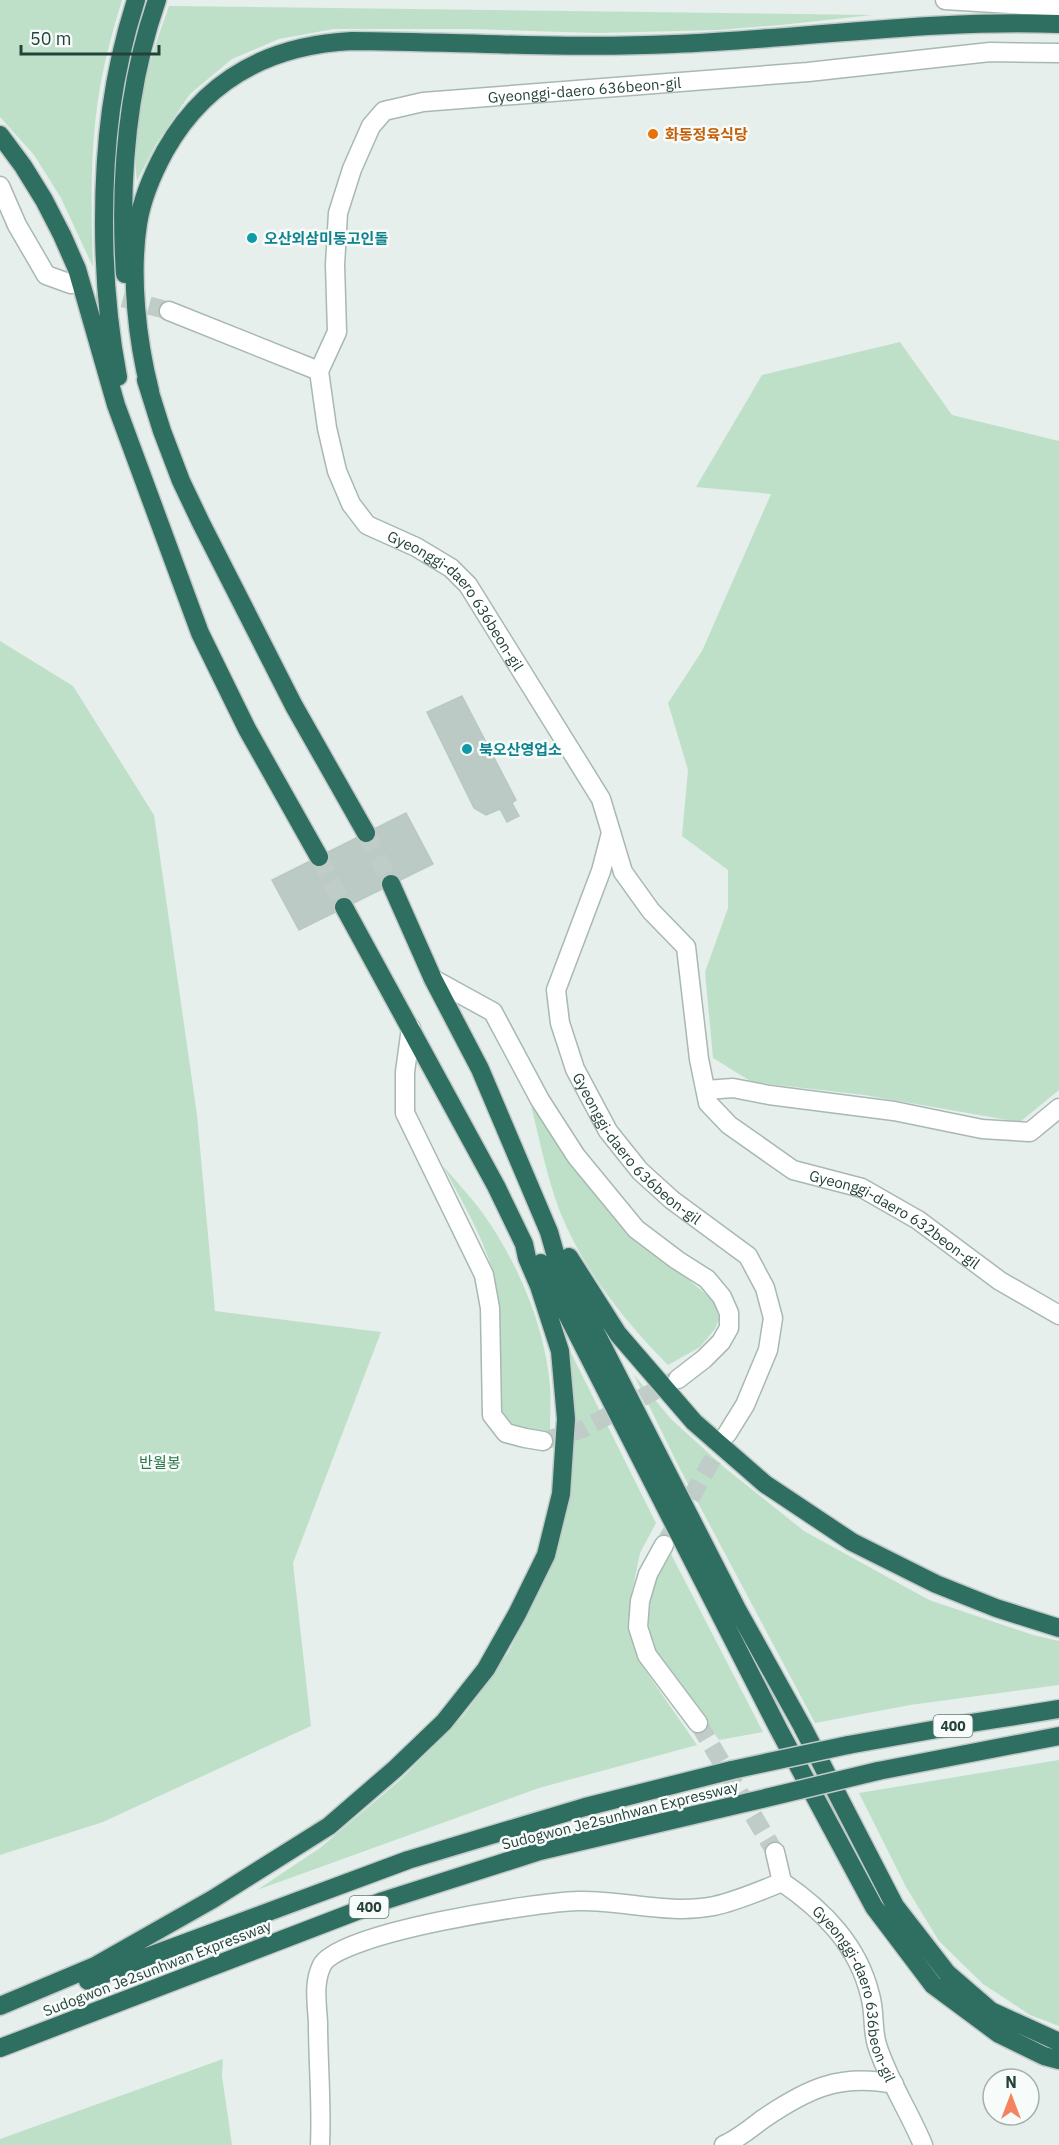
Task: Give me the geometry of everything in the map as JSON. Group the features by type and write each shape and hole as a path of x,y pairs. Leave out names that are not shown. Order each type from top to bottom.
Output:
{"highway":[{"path":"133,446 108,323 104,277 104,186 111,102 117,65 136,0"},
{"path":"155,3 130,101 123,168 125,275 136,347 177,471 201,523 294,706 366,833"},
{"path":"150,392 141,345 136,272 138,223 143,203 158,165 179,128 216,87 255,63 297,48 328,42 464,42 606,46 772,39 942,24 1059,24"},
{"path":"0,135 44,200 77,269 117,405 200,633 247,729 319,857"},
{"path":"391,884 433,979 480,1069 549,1232 555,1253 732,1599 802,1726 895,1906 946,1973 991,2011 1059,2042"},
{"path":"0,2006 95,1966 213,1899 329,1826 395,1769 444,1722 486,1669 517,1614 546,1555 561,1494 566,1419 560,1351 524,1244 496,1186 344,907"},
{"path":"549,1232 563,1247 618,1334 693,1422 765,1484 852,1542 936,1584 996,1608 1059,1628"},
{"path":"524,1244 536,1255 542,1265 778,1730 874,1907 933,1985 999,2034 1044,2056 1059,2060"},
{"name":"Sudogwon Je2sunhwan Expressway","path":"0,2017 147,1957 408,1860 585,1807 732,1770 848,1745 970,1722 1059,1709"},
{"name":"Sudogwon Je2sunhwan Expressway","path":"0,2048 383,1901 540,1851 878,1772 1059,1736"},
{"path":"1006,1745 1059,1746"}],"street":[{"path":"945,0 1059,7"},
{"name":"Gyeonggi-daero 636beon-gil","path":"729,1125 708,1103 699,1059 686,947 651,911 623,872 601,799 468,585 451,567 367,525 351,504 337,471 327,428 319,371 337,332 335,265 338,213 352,169 371,126 384,111 423,102 808,72 990,52 1059,53"},
{"path":"0,186 9,227 46,275 71,284"},
{"path":"169,311 319,371"},
{"name":"Gyeonggi-daero 636beon-gil","path":"611,831 601,871 556,990 560,1023 575,1069 608,1131 640,1171 672,1200 748,1256 765,1288 773,1318 768,1350 745,1405 727,1434"},
{"path":"433,979 493,1012 540,1100 576,1156 636,1229 707,1279 722,1297 729,1313 729,1328 722,1342 678,1379"},
{"path":"411,1028 405,1072 405,1113 484,1275 490,1308 492,1414 506,1433 543,1441"},
{"path":"705,1090 734,1088 769,1095 894,1111 991,1130 1030,1132 1059,1108"},
{"name":"Gyeonggi-daero 632beon-gil","path":"729,1125 794,1170 862,1188 918,1220 1000,1281 1059,1315"},
{"path":"664,1545 648,1574 640,1601 638,1627 647,1655 698,1723"},
{"path":"320,2145 316,1985 323,1962 338,1952 383,1933 511,1908 578,1901 624,1903 664,1910 714,1906 782,1882 775,1852"},
{"name":"Gyeonggi-daero 636beon-gil","path":"782,1882 809,1900 844,1938 861,1968 871,1996 876,2043 923,2145"},
{"path":"724,2145 805,2093 846,2080 871,2079 894,2084"}],"green space":[{"path":"0,0 122,0 105,62 95,120 92,183 93,267 61,198 34,155 0,117"},
{"path":"169,6 872,15 718,30 597,33 470,29 334,29 279,39 232,59 190,94 156,144 137,181 136,136 143,92"},
{"path":"900,342 952,415 1059,441 1059,1090 1020,1122 864,1095 752,1082 713,1058 705,972 728,908 728,870 682,836 688,770 668,703 702,651 771,494 696,487 762,375"},
{"name":"반월봉","path":"0,641 73,686 154,815 197,1115 215,1311 381,1332 293,1563 311,1726 103,1822 0,1855"},
{"path":"531,1106 641,1239 715,1302 719,1319 715,1329 700,1347 668,1365 606,1294 569,1233 560,1212 547,1173"},
{"path":"443,1166 495,1231 527,1294 536,1317 547,1363 550,1432 527,1431 515,1427 500,1411 500,1330 496,1285 478,1232"},
{"path":"570,1351 656,1523 640,1553 631,1597 630,1632 643,1667 697,1745 539,1788 257,1890 320,1848 399,1781 464,1715 508,1653 559,1544 572,1478 575,1417"},
{"path":"634,1375 672,1420 725,1468 804,1531 929,1600 1033,1635 1059,1641 1059,1685 910,1705 815,1723 680,1469"},
{"path":"671,1554 763,1732 719,1740 652,1646 646,1606 655,1582"},
{"path":"1059,1760 1059,2026 1030,2015 983,1984 939,1941 906,1887 859,1793"},
{"path":"223,2059 222,2076 232,2145 0,2145 0,2139"}],"building":[{"name":"북오산영업소","path":"462,696 516,800 512,803 519,816 507,822 500,809 486,815 474,808 427,712"},
{"path":"406,813 433,864 299,930 272,880"}],"tunnel":[{"path":"71,284 169,311"},
{"path":"366,833 391,884"},
{"path":"319,857 344,907"},
{"path":"543,1441 583,1429 677,1379"},
{"path":"664,1545 727,1434"},
{"path":"698,1723 775,1852"}],"place":[{"name":"화동정육식당","path":"653,134"},
{"name":"오산외삼미동고인돌","path":"252,238"},
{"name":"북오산영업소","path":"467,749"}]}
